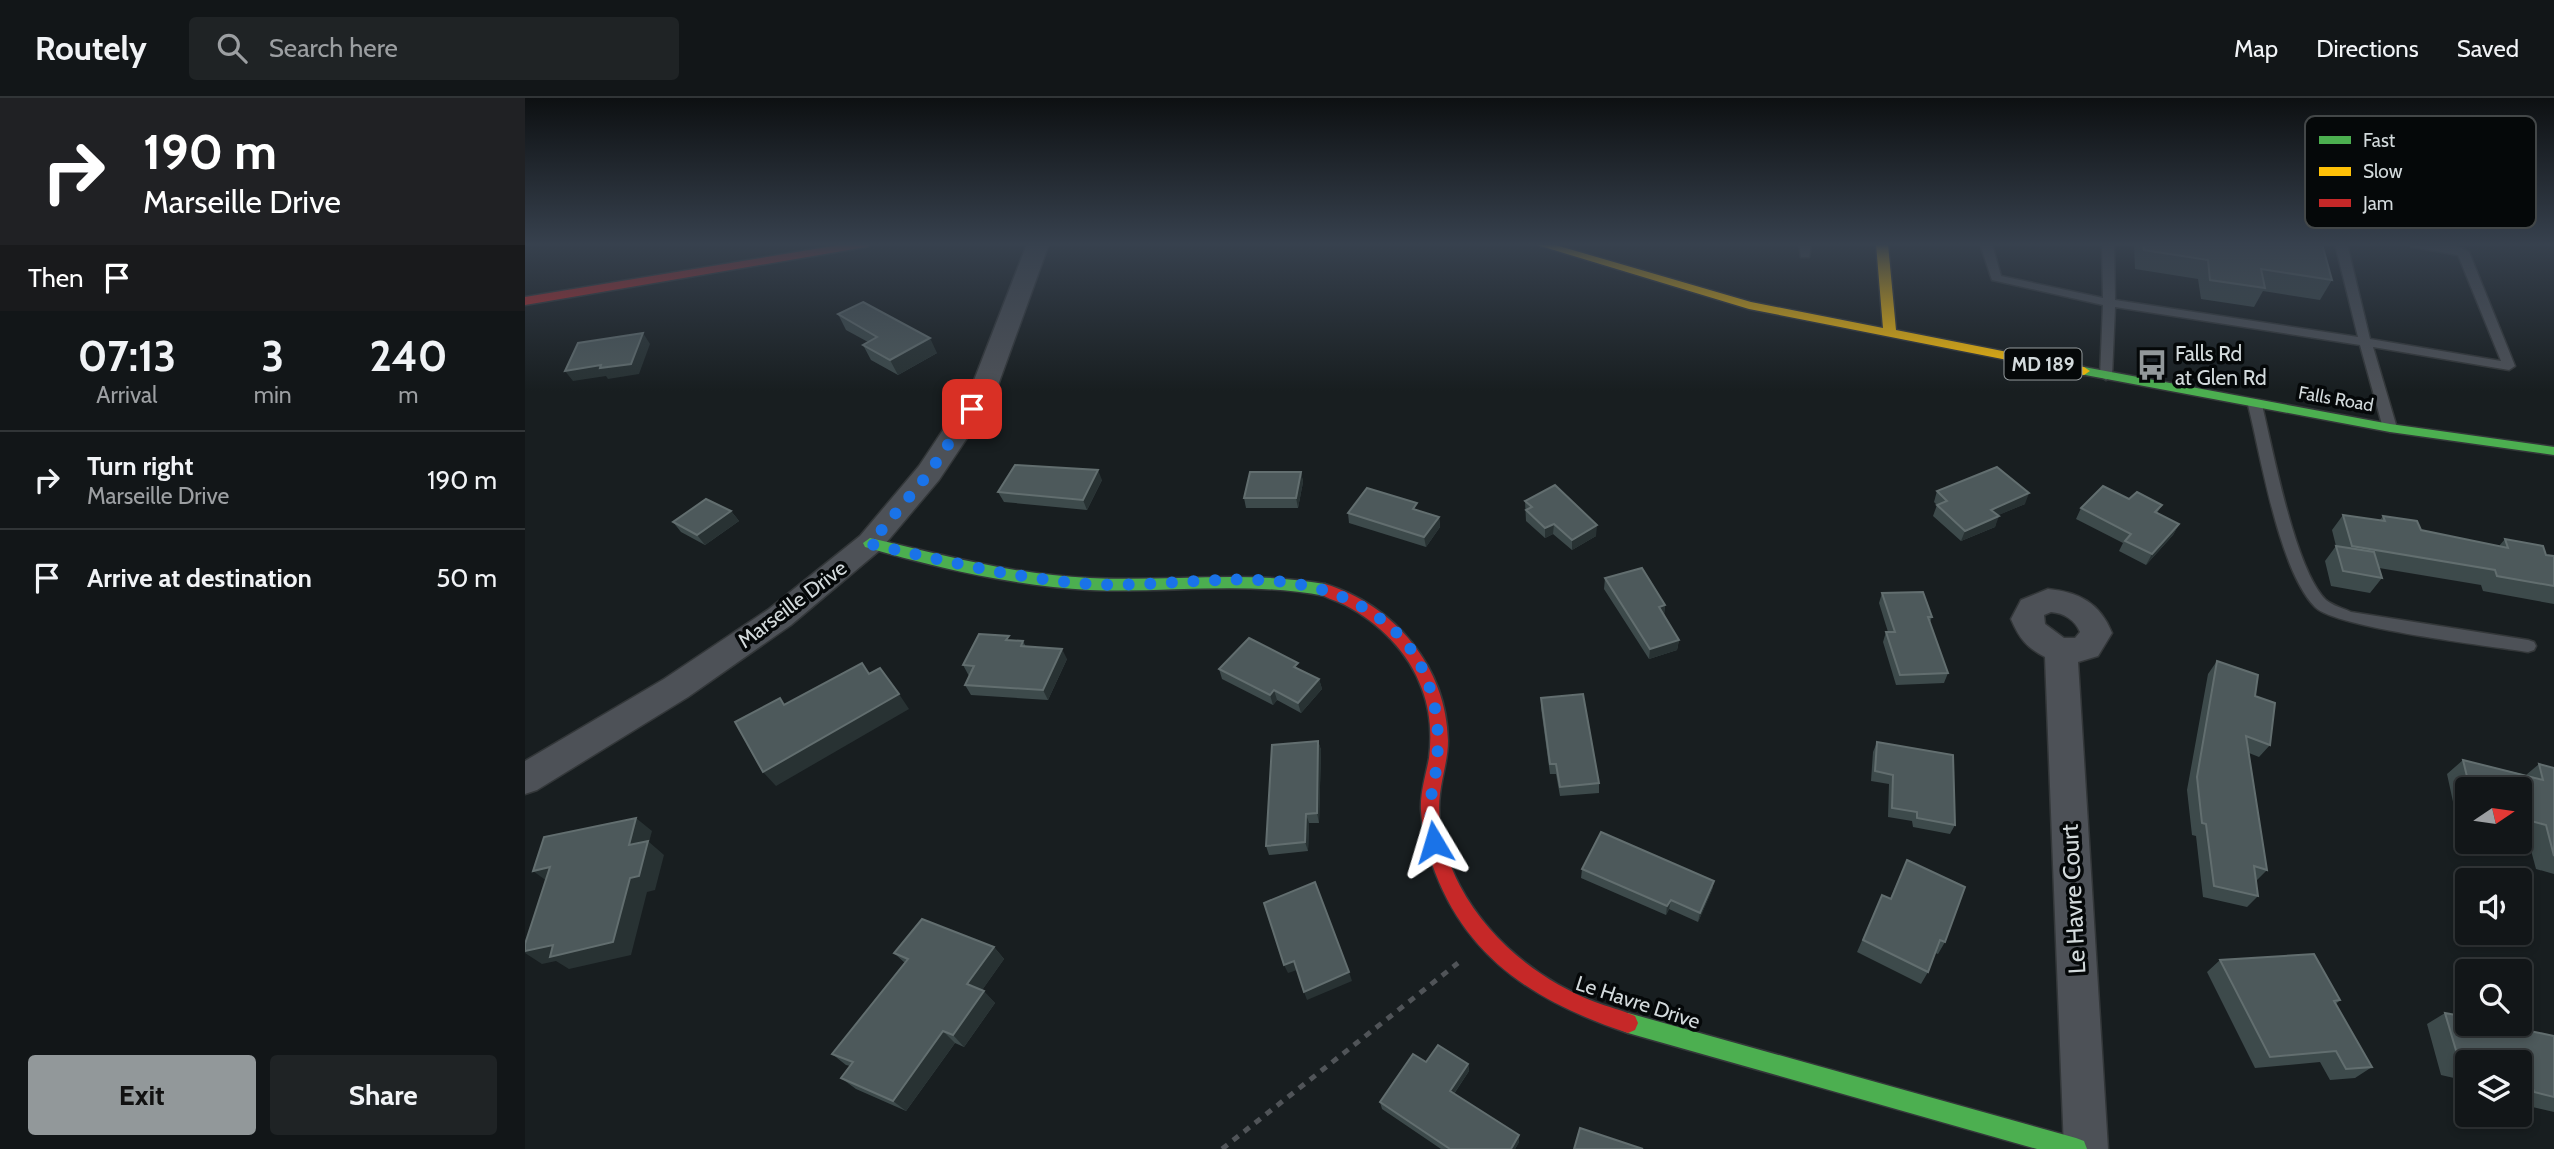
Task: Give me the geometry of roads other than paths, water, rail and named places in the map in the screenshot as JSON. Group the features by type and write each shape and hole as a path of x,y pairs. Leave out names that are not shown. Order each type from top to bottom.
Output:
{"main road":[{"path":"525,300 563,293"},
{"name":"Falls Road","path":"1708,293 1749,305 1889,334 2256,405 2390,428 2554,451"},
{"path":"1886,293 1889,334"},
{"name":"Le Havre Drive","path":"870,544 1011,576 1089,584 1138,585 1269,579 1321,589 1362,605 1398,633 1412,650 1426,677 1436,708 1439,738 1430,806 1434,842 1450,893 1483,942 1525,977 1557,997 1594,1014 2076,1149"}],"street":[{"name":"Marseille Drive","path":"525,779 676,688 780,617 870,544 929,473 960,429 984,388 1020,293"},
{"name":"Le Havre Court","path":"2061,650 2086,1149"}],"lane":[{"path":"2064,293 2109,303 2508,366 2479,293"},
{"path":"2106,376 2109,293"},
{"path":"2353,293 2390,428"},
{"path":"2256,405 2291,544 2305,585 2321,605 2349,617 2528,646"}],"place":[{"name":"Falls Rd at Glen Rd","path":"2152,365"}]}
